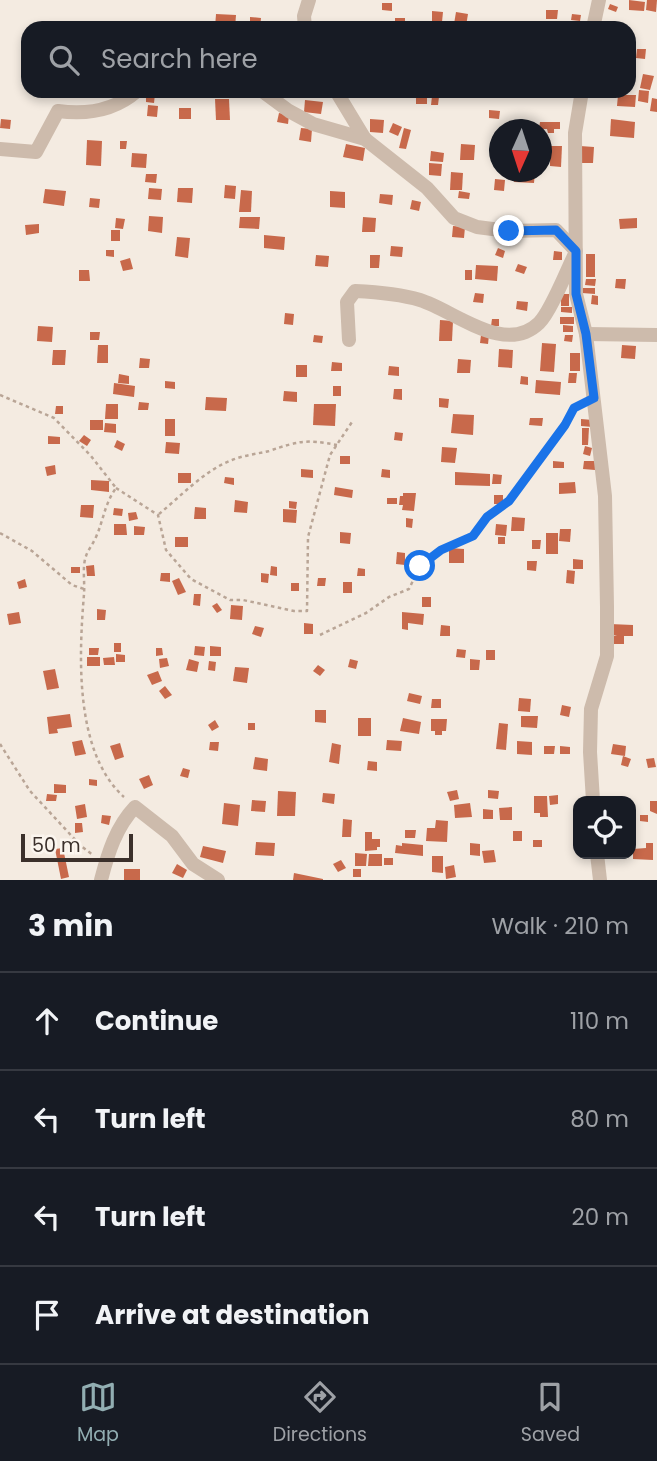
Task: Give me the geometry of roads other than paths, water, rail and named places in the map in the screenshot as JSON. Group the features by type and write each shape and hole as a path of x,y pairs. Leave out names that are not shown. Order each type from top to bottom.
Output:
{"street":[{"path":"304,21 309,0"},
{"path":"594,21 599,0"},
{"path":"0,149 36,152 58,111 69,113 104,110 129,98"},
{"path":"271,98 313,124 365,139"},
{"path":"340,98 365,139 427,188 454,218 477,227 509,231 556,230 576,251"},
{"path":"581,98 575,133 576,294 586,334 605,496 608,639 607,656 591,709 593,796"},
{"path":"349,340 347,302 355,291 420,300 495,333 526,334 541,321 576,251"},
{"path":"586,334 657,335"},
{"path":"101,880 122,821 135,807 172,836 193,864 218,880"},
{"path":"598,859 600,880"}]}
